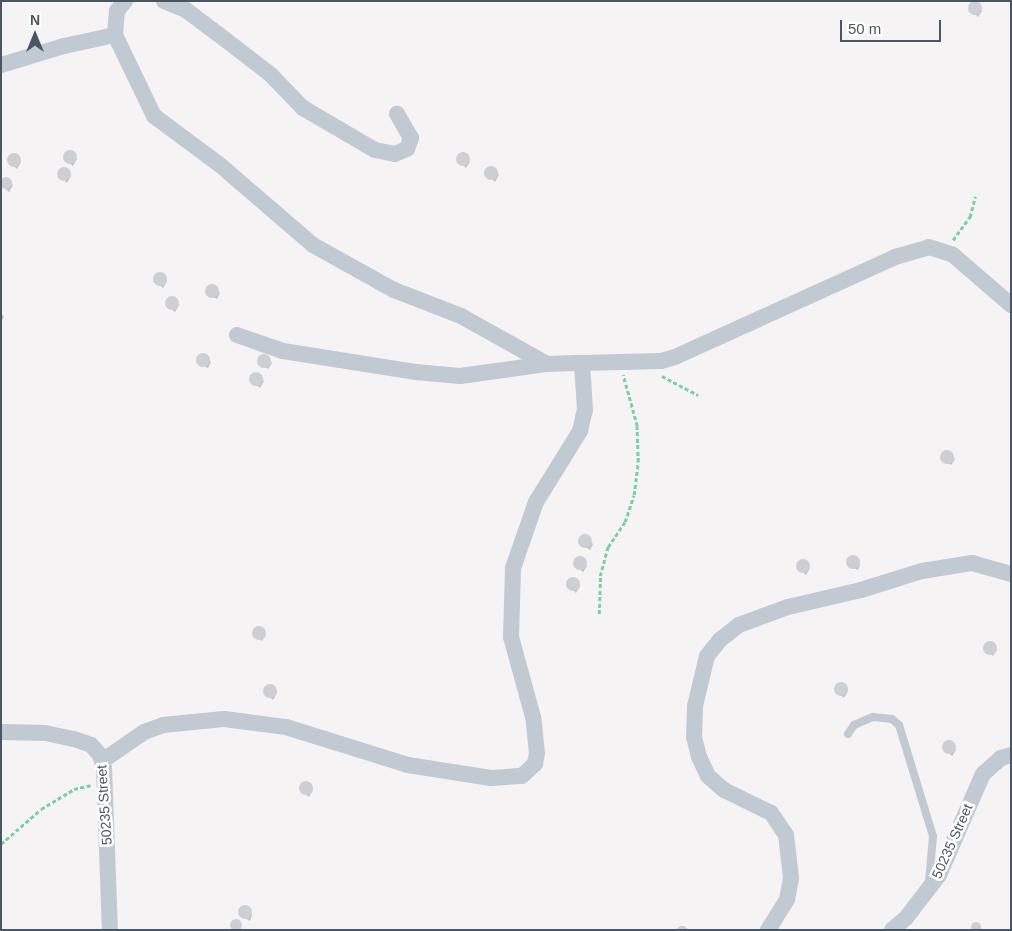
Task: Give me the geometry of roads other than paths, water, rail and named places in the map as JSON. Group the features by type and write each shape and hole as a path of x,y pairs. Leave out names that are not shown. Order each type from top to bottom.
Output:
{"street":[{"path":"126,1 117,11 115,35 154,116 220,165 313,245 394,290 460,316 547,364"},
{"path":"164,1 186,10 226,40 270,74 303,108 375,150 395,154 407,149 412,138 397,114"},
{"path":"1,65 64,46 115,35"},
{"path":"237,336 283,351 416,372 460,376 547,364 661,361 675,357 895,257 922,248 942,249 964,263 1011,305"},
{"path":"102,761 144,732 163,725 224,719 286,727 385,759 457,774 510,777 529,771 536,759 536,736 512,637 514,568 536,502 580,431 585,410 582,363"},
{"path":"768,930 788,892 790,854 786,835 771,813 724,790 708,776 699,757 694,737 695,706 707,656 721,639 739,625 788,607 862,590 922,571 972,563 1011,574"},
{"name":"50235 Street","path":"1,732 45,733 74,739 91,745 102,761 110,930"},
{"name":"50235 Street","path":"892,930 906,918 928,890 948,857 984,774 1001,758 1011,755"}],"lane":[{"path":"848,734 854,725 873,717 892,719 899,725 934,836 928,890"}]}
